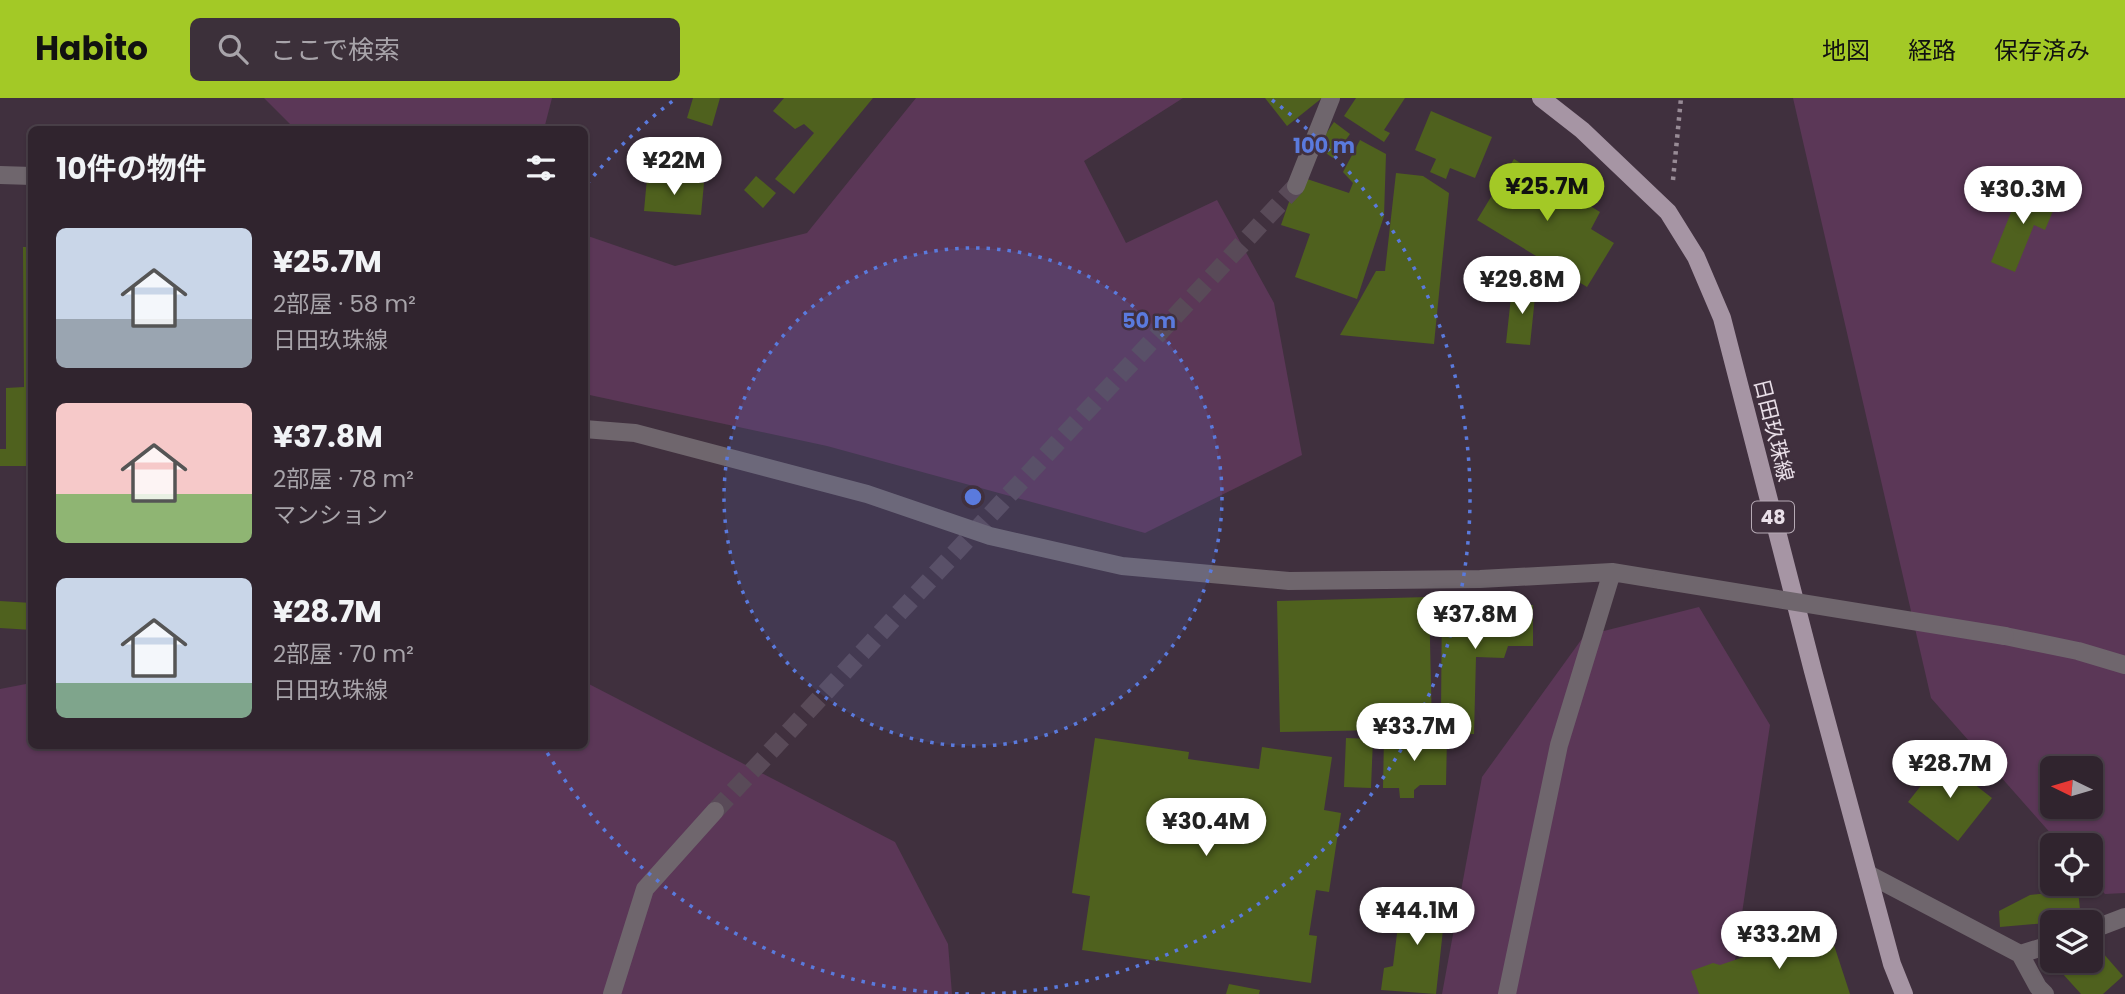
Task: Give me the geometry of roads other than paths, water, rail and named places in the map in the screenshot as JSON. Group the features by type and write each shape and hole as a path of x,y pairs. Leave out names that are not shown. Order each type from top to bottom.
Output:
{"main road":[{"name":"日田玖珠線","path":"1541,98 1582,130 1668,212 1696,257 1722,318 1812,671 1892,964 1904,994"}],"street":[{"path":"1296,186 1331,98"},
{"path":"0,175 28,176"},
{"path":"588,429 635,433 867,494 990,536 1122,566 1289,581 1480,579 1612,572 2005,636 2078,651 2125,665"},
{"path":"1507,994 1559,745 1612,572"},
{"path":"612,994 645,889 715,811"},
{"path":"1868,874 2020,954 2038,987 2045,994"},
{"path":"2103,925 2125,917"},
{"path":"2020,954 2040,948"}],"tunnel":[{"path":"715,811 1296,186"}]}
